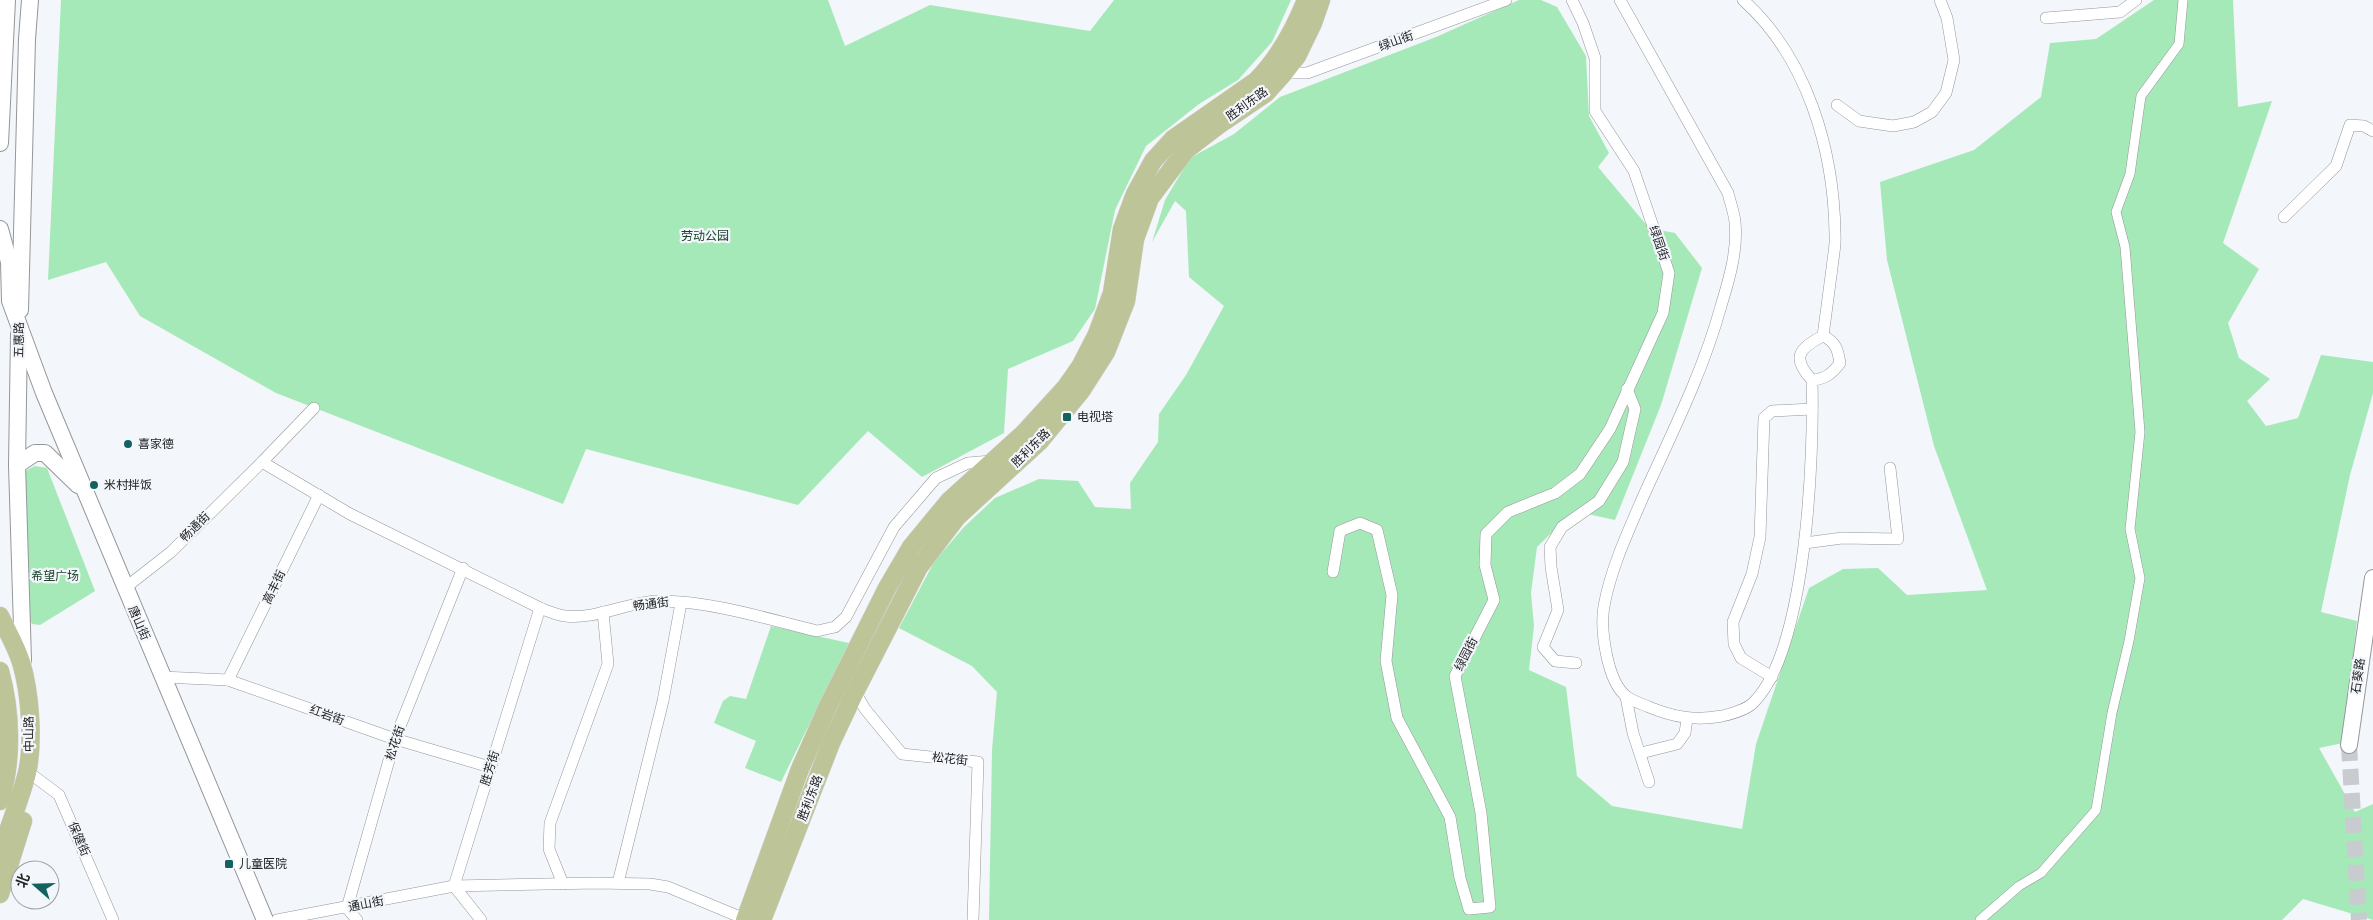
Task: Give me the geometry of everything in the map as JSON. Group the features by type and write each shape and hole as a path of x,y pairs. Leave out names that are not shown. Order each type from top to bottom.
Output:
{"main road":[{"path":"0,143 7,0"},
{"path":"5,39 22,7 22,0"},
{"name":"五惠路","path":"25,679 20,642 17,465 19,324 27,39 30,0"},
{"path":"751,920 806,755 826,708 887,588 911,547 932,520 991,461 1030,426 1066,387 1080,367 1097,334 1112,293 1122,229 1135,194 1153,161 1173,139 1248,87 1266,70 1295,26 1306,0"},
{"name":"胜利东路","path":"751,920 855,692 919,567 957,517 1040,441 1081,391 1106,352 1126,301 1135,239 1150,198 1186,150 1266,93 1284,73 1297,56 1321,0"},
{"name":"唐山街","path":"0,228 9,262 10,301 44,393 83,490 265,920"},
{"path":"17,465 35,453 45,453 83,490"},
{"name":"石葵路","path":"2349,745 2373,578"},
{"name":"中山路","path":"0,616 20,660 25,679 30,750 27,771 0,854"},
{"name":"中山路","path":"0,670 5,688 8,741 7,764 0,801"},
{"path":"0,894 27,807 27,771"}],"street":[{"name":"绿山街","path":"1284,73 1308,73 1506,0"},
{"name":"绿园街","path":"1333,572 1340,531 1360,523 1377,530 1392,595 1386,661 1397,718 1450,817 1460,878 1469,909 1490,907 1481,813 1455,676 1494,600 1486,565 1486,534 1508,512 1555,493 1580,474 1610,429 1663,312 1669,273 1634,171 1595,111 1595,58 1583,23 1572,0"},
{"path":"1620,0 1728,192 1735,222 1734,251 1721,308 1691,389 1622,546 1604,608 1605,642 1611,678 1626,697 1633,733 1649,782"},
{"path":"1743,0 1764,19 1787,52 1813,107 1830,174 1836,236 1823,336"},
{"path":"1838,105 1858,121 1893,126 1914,122 1932,112 1946,93 1954,60 1946,18 1940,0"},
{"path":"2046,18 2120,12 2136,0"},
{"path":"1980,920 2019,886 2041,873 2096,810 2112,713 2129,641 2140,578 2130,529 2140,432 2125,247 2116,212 2130,174 2142,96 2179,44 2183,0"},
{"path":"2284,217 2336,166 2350,125 2364,126 2373,131"},
{"path":"1626,697 1670,716 1687,719 1722,716 1753,704 1772,677 1791,621 1805,543 1812,380 1802,370 1800,358 1806,345 1823,336"},
{"path":"1812,380 1823,379 1834,372 1840,363 1838,349 1831,340 1823,336"},
{"path":"1576,663 1555,661 1543,647 1558,610 1551,567 1550,547 1562,527 1599,501 1623,462 1635,409 1627,389"},
{"name":"畅通街","path":"125,588 171,552 314,408"},
{"path":"1772,677 1741,658 1734,644 1733,622 1752,574 1760,537 1764,418 1772,411 1812,409"},
{"name":"畅通街","path":"262,462 350,514 463,568 540,608 563,616 603,612 660,600 701,604 817,631 836,627 846,617 894,527 936,478 968,463 991,461"},
{"path":"1805,543 1842,538 1898,539 1890,468"},
{"name":"高丰街","path":"228,680 320,495"},
{"name":"松花街","path":"347,908 395,739 463,568"},
{"path":"618,883 663,701 681,603"},
{"name":"胜芳街","path":"454,886 540,608"},
{"path":"563,884 549,849 550,823 608,664 603,612"},
{"name":"红岩街","path":"162,677 228,680 395,739 490,767"},
{"name":"松花街","path":"855,692 865,709 902,754 978,762 972,920"},
{"path":"1641,753 1677,744 1685,734 1687,719"},
{"name":"保健街","path":"27,771 59,795 113,920"},
{"name":"通山街","path":"277,920 454,886 618,883 650,884 668,888 751,920"},
{"path":"454,886 481,920"},
{"path":"347,908 357,920"}],"green space":[{"name":"劳动公园","path":"61,0 828,0 845,46 930,5 1090,31 1114,0 1291,0 1272,42 1238,80 1199,104 1146,146 1115,210 1095,309 1073,341 1008,369 1004,433 922,477 868,431 798,505 586,449 563,504 276,393 140,316 106,262 48,280"},
{"path":"1519,0 1541,0 1557,7 1586,56 1589,116 1609,153 1598,167 1649,228 1675,233 1702,268 1661,405 1615,520 1574,511 1537,547 1531,593 1534,626 1529,670 1566,687 1577,776 1612,806 1742,829 1756,744 1809,588 1843,569 1878,568 1907,595 1987,590 1934,446 1887,260 1880,182 1974,150 2041,97 2050,43 2096,39 2154,0 2233,0 2238,107 2272,101 2223,243 2259,269 2228,323 2239,358 2270,379 2247,401 2266,426 2298,418 2321,355 2373,362 2373,393 2350,475 2321,612 2357,621 2343,743 2319,748 2355,812 2373,804 2373,920 2303,899 2282,920 989,920 992,750 997,692 972,666 899,628 934,562 964,527 995,498 1039,479 1078,481 1095,507 1131,509 1130,483 1158,442 1159,414 1186,375 1224,306 1189,277 1186,211 1175,201 1152,242 1165,200 1190,158 1234,134 1280,97 1436,37"},
{"name":"希望广场","path":"35,466 47,468 95,591 40,625 32,624 25,613 22,476 27,470"},
{"path":"771,626 849,643 781,782 745,768 756,741 714,723 723,701 730,696 746,699"}],"tunnel":[{"path":"2349,745 2359,920"}],"place":[{"name":"电视塔","path":"1067,417"},
{"name":"喜家德","path":"128,444"},
{"name":"米村拌饭","path":"94,485"},
{"name":"儿童医院","path":"229,864"}]}
